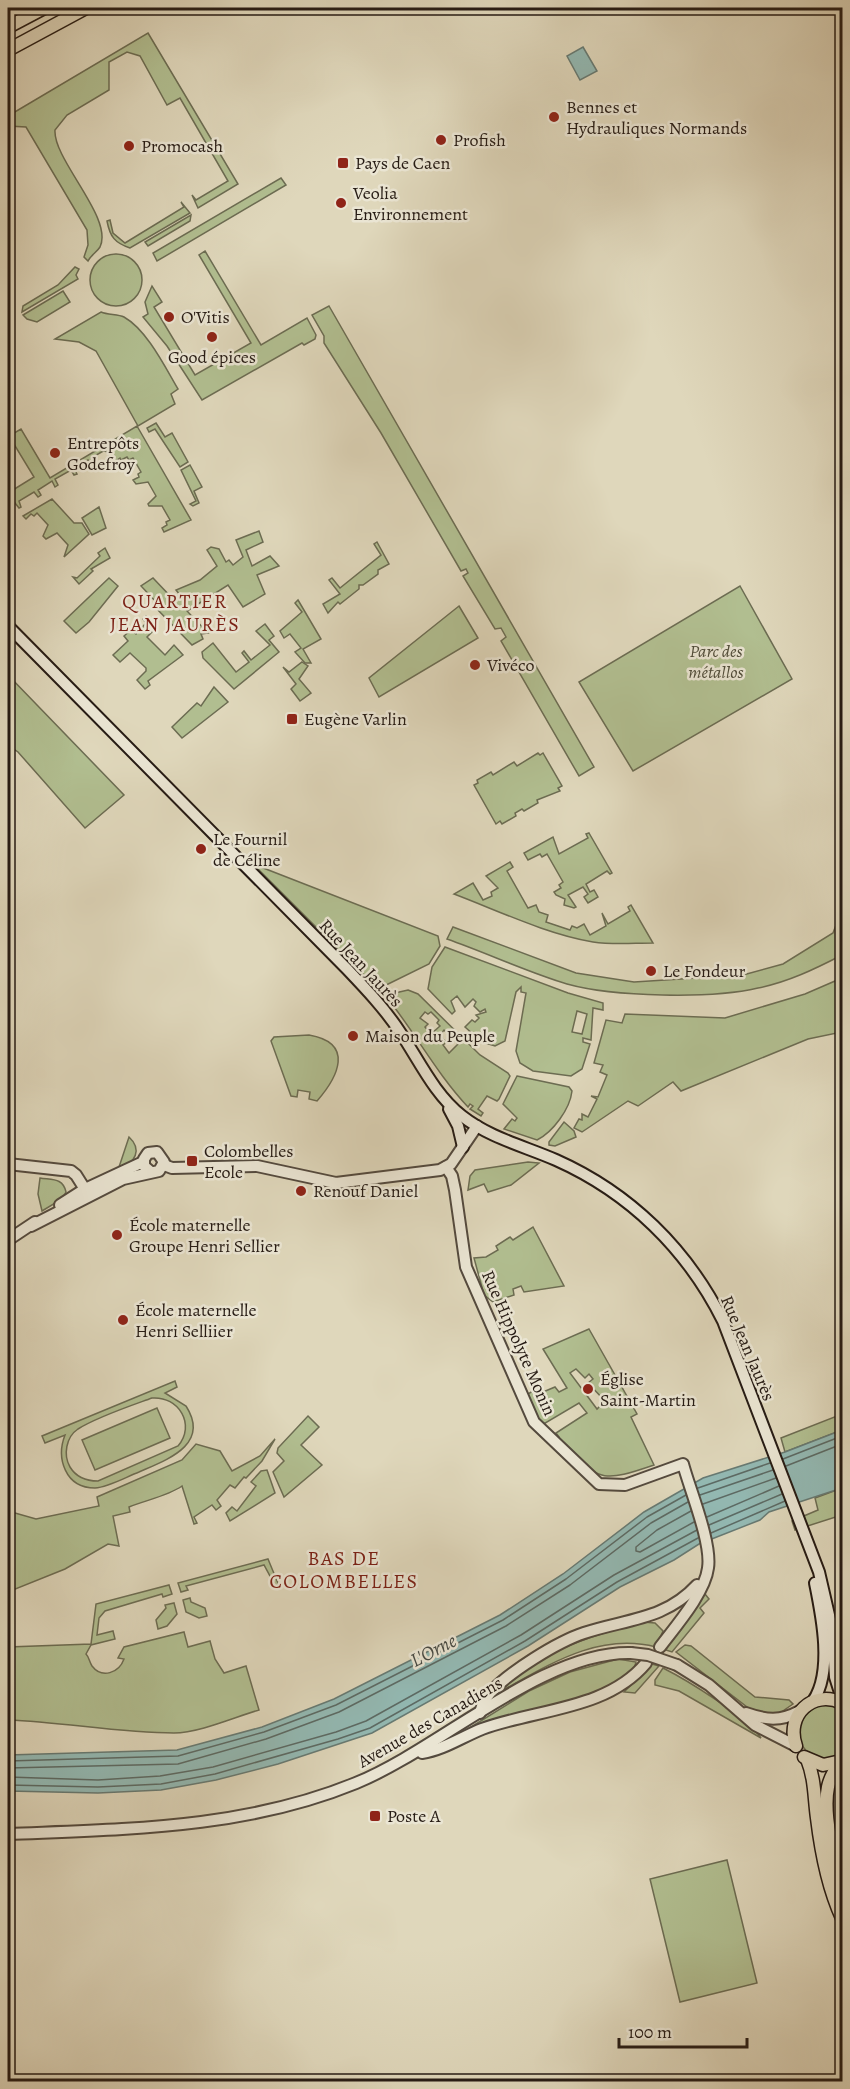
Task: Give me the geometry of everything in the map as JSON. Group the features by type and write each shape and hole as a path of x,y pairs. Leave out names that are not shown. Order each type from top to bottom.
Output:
{"main road":[{"path":"8,27 44,8"},
{"path":"8,50 86,8"},
{"path":"843,1701 829,1699 813,1701 800,1711 793,1728 801,1752 814,1778 816,1815 823,1854 843,1918"},
{"path":"801,1752 823,1765 842,1761"},
{"path":"842,1761 830,1778 827,1792 830,1829 843,1890"}],"street":[{"name":"Rue Jean Jaurès","path":"8,626 348,969 388,1015 438,1091 461,1116 501,1139 553,1158 592,1179 627,1202 661,1232 692,1268 715,1306 810,1553"},
{"path":"438,1091 458,1126 463,1147"},
{"path":"164,1165 172,1168 257,1166 336,1183 434,1172 446,1167 477,1126"},
{"path":"8,1240 87,1193 143,1162 148,1153 157,1152 163,1156 164,1165 159,1171 123,1179 87,1193"},
{"path":"143,1162 152,1172"},
{"path":"8,1164 71,1171 87,1193"},
{"name":"Rue Hippolyte Monin","path":"446,1167 452,1176 455,1190 466,1266 528,1412 540,1430 593,1480 605,1485 625,1485 683,1464 705,1541 707,1574"},
{"path":"810,1553 821,1618 824,1672 822,1686 813,1701"},
{"path":"810,1553 826,1599 833,1638 835,1677 843,1701"},
{"path":"660,1647 700,1590 707,1574"},
{"path":"480,1713 491,1691 541,1656 581,1634 668,1610 685,1598 707,1574"},
{"name":"Avenue des Canadiens","path":"8,1834 195,1825 282,1806 343,1788 416,1753 517,1691 576,1662 603,1654 648,1655 677,1665 699,1677 742,1711 755,1725 801,1752"},
{"path":"416,1753 432,1751 482,1729 576,1704 613,1691 637,1674 646,1663"},
{"name":"Avenue des Canadiens","path":"742,1711 771,1720 800,1711"}],"green space":[{"path":"148,33 238,184 198,208 192,195 196,200 228,181 180,98 167,105 140,56 127,52 109,62 109,90 67,115 55,130 63,157 99,221 102,235 100,247 88,261 84,257 88,245 87,230 26,127 8,126 8,116"},
{"path":"281,178 286,185 157,261 153,253"},
{"path":"181,202 190,213 130,248 114,239 110,231 107,221 110,220 113,233 125,243 184,207"},
{"path":"191,215 190,221 148,246 145,242"},
{"path":"205,251 261,345 307,318 316,335 315,339 304,345 302,343 202,400 167,346 143,317 148,314 145,302 152,286 162,302 154,307 195,375 251,343 199,255"},
{"path":"116,254 126,256 134,262 140,270 142,280 140,290 134,298 126,304 116,306 106,304 98,298 92,290 90,280 92,270 98,262 106,256"},
{"path":"75,267 79,269 76,275 78,279 22,312 23,306 58,285"},
{"path":"63,291 70,302 37,322 23,315"},
{"path":"329,306 594,767 579,776 501,641 506,637 501,628 495,629 463,576 468,573 466,569 461,571 381,433 324,343 324,336 312,315"},
{"path":"101,312 124,317 140,331 155,350 178,389 171,394 175,404 138,426 96,351 79,342 55,339"},
{"path":"156,423 165,437 172,433 188,462 180,467 155,429 149,432 147,428"},
{"path":"137,426 191,520 164,532 162,528 170,520 162,506 149,506 148,504 156,496 148,482 136,484 133,480 139,477 138,474 141,472 133,458 129,460 127,457 121,460 120,458 114,462 105,450 91,458 94,463 92,465 88,460 74,468 77,474 74,475 71,470 55,479 58,485 55,487 52,481 38,490 41,495 38,497 34,492 19,501 21,507 19,508 15,503 8,507 8,493 34,477 9,436 21,429 50,478"},
{"path":"190,465 202,487 194,491 199,503 193,506 190,504 196,501 181,470"},
{"path":"52,499 74,523 82,523 89,534 64,557 68,545 57,533 46,539 43,536 48,525 37,513 34,516 31,514 26,519 23,516"},
{"path":"99,507 106,528 92,535 82,518"},
{"path":"259,531 263,542 246,550 252,566 270,556 279,566 257,575 265,594 243,607 228,585 187,611 208,633 201,634 203,639 192,645 155,607 158,604 141,586 153,578 173,599 180,595 176,590 200,580 217,566 207,550 211,547 219,549 226,562 229,560 233,565 243,557 236,540"},
{"path":"377,542 389,564 378,570 378,574 363,585 359,585 359,589 340,604 338,602 328,613 323,604 340,594 329,580 332,578 340,588 381,555 374,544"},
{"path":"105,548 110,558 91,569 93,571 79,584 73,577 77,578 100,556 98,553"},
{"path":"109,578 118,586 89,622 76,633 64,621"},
{"name":"Parc des métallos","path":"740,586 792,679 633,771 579,682"},
{"path":"298,600 321,639 303,649 311,663 305,663 295,652 301,648 290,634 284,638 280,631 302,612 295,603"},
{"path":"459,606 478,638 379,697 369,678"},
{"path":"146,616 157,627 147,637 165,655 174,645 183,655 148,681 150,685 145,689 137,680 146,668 130,653 120,662 113,655 128,641 124,636 131,630 136,634 146,623 143,619"},
{"path":"265,624 274,636 269,640 279,652 234,689 203,658 202,652 213,643 236,672 249,662 242,653 244,651 251,660 270,645 256,631"},
{"path":"302,662 308,666 299,679 311,693 300,701 291,689 296,684 283,667 289,672"},
{"path":"8,675 124,795 85,828 18,752 8,745"},
{"path":"214,687 228,702 182,738 172,727 197,703 201,706"},
{"path":"538,753 540,755 543,753 562,786 558,788 560,791 537,800 538,803 515,813 516,816 502,824 500,821 496,824 474,785 478,783 477,780 491,772 493,775 514,762 517,766"},
{"path":"589,833 612,873 607,871 586,884 590,892 594,890 598,897 588,903 584,897 588,894 583,887 568,895 576,907 574,908 564,905 565,899 554,892 561,888 559,885 563,882 547,854 542,857 540,854 528,860 524,853 553,837 559,854 588,838 586,834"},
{"path":"510,862 513,867 507,871 528,908 536,905 539,912 548,915 546,922 570,930 572,926 577,928 584,924 590,935 606,926 602,913 608,924 630,911 628,907 631,905 653,943 608,943 575,938 540,928 454,894 473,883 483,900 492,896 491,892 498,888 486,876"},
{"path":"253,864 438,936 440,946 429,964 378,989"},
{"path":"842,909 842,955 791,979 738,992 715,994 636,994 567,984 447,939 453,927 576,973 634,982 743,975 783,964 833,933"},
{"path":"445,947 568,993 603,1003 603,1010 593,1008 591,1040 583,1038 583,1042 590,1044 582,1069 571,1076 533,1071 520,1063 516,1051 526,993 521,992 521,987 516,992 505,1041 495,1046 482,1042 465,1027 472,1020 475,1022 479,1018 476,1015 486,1012 485,1009 480,1012 474,1006 476,1002 473,999 465,1007 457,996 451,1001 455,1011 452,1014 428,989 432,967","holes":["577,1011 587,1014 582,1034 572,1032"]},
{"path":"842,978 842,1032 808,1039 681,1091 673,1082 638,1106 628,1101 582,1132 574,1128 579,1119 582,1120 582,1114 588,1117 597,1099 591,1096 598,1097 607,1075 600,1072 603,1065 594,1063 606,1020 622,1023 625,1014 725,1018 805,994"},
{"path":"408,990 418,994 480,1055 508,1073 510,1076 499,1099 497,1101 487,1096 478,1109 483,1113 481,1116 470,1109 473,1106 470,1104 468,1107 436,1068 388,999 395,993","holes":["425,1012 428,1014 431,1012 439,1020 437,1023 440,1026 431,1034 425,1027 428,1024 420,1018","444,1030 447,1033 450,1031 458,1039 455,1041 458,1044 449,1053 443,1045 447,1042 439,1036"]},
{"path":"309,1035 333,1045 337,1053 336,1072 317,1101 309,1099 310,1092 298,1090 297,1097 291,1096 271,1041 274,1037"},
{"path":"517,1076 569,1087 572,1091 568,1105 560,1119 549,1132 537,1140 504,1129 512,1119 515,1121 517,1118 503,1104"},
{"path":"564,1122 574,1131 576,1137 555,1146 549,1145 549,1142"},
{"path":"129,1137 135,1146 135,1155 130,1163 119,1167"},
{"path":"528,1162 539,1163 511,1185 488,1192 484,1184 468,1190 470,1176 475,1170"},
{"path":"40,1178 60,1182 66,1192 62,1199 42,1211 38,1194"},
{"path":"533,1227 564,1286 524,1292 521,1286 513,1289 514,1295 493,1302 484,1295 474,1258 486,1257 498,1250 496,1246 510,1237 513,1240"},
{"path":"589,1329 637,1414 631,1417 654,1465 621,1475 609,1476 592,1470 583,1463 557,1439 559,1437 556,1433 587,1413 579,1403 542,1425 526,1395 540,1387 543,1392 555,1387 559,1392 567,1388 543,1349","holes":["576,1369 585,1378 589,1374 593,1379 588,1383 605,1401 597,1409 570,1373"]},
{"path":"175,1381 177,1387 165,1393 186,1406 192,1420 193,1431 189,1441 172,1456 117,1482 95,1488 76,1483 65,1470 62,1444 65,1435 45,1443 42,1436","holes":["152,1398 162,1399 177,1407 185,1421 183,1438 178,1446 98,1481 82,1478 72,1470 66,1452 68,1441 74,1432 104,1416"]},
{"path":"157,1408 170,1438 95,1470 82,1440"},
{"path":"842,1414 842,1430 785,1452 781,1438"},
{"path":"308,1416 319,1427 301,1445 322,1465 284,1497 273,1472 284,1461 277,1453 278,1448"},
{"path":"275,1439 262,1461 246,1478 244,1477 235,1488 230,1485 217,1500 221,1506 216,1510 212,1505 194,1517 197,1523 194,1524 182,1486 129,1507 130,1512 113,1516 119,1546 108,1544 65,1569 8,1592 8,1511 36,1519 99,1506 97,1497 182,1460 196,1444 220,1451 232,1471 260,1456"},
{"path":"267,1470 275,1493 230,1521 226,1513 232,1507 237,1511 256,1486 251,1482 261,1471"},
{"path":"842,1488 842,1515 795,1530 792,1521 818,1510 815,1498"},
{"path":"268,1559 280,1588 277,1589 264,1565 186,1586 188,1590 181,1592 178,1583"},
{"path":"169,1585 172,1594 163,1597 162,1594 105,1611 99,1618 97,1635 113,1631 115,1639 91,1645 86,1654 92,1666 101,1672 110,1673 122,1664 124,1659 118,1658 124,1647 184,1632 188,1647 210,1641 215,1659 224,1673 246,1666 259,1710 206,1728 174,1733 8,1720 8,1647 91,1644 96,1604"},
{"path":"705,1594 709,1599 700,1608 704,1613 672,1652 663,1649"},
{"path":"190,1598 191,1602 205,1608 207,1616 199,1618 186,1612 183,1600"},
{"path":"174,1603 177,1614 167,1626 158,1629 156,1620 166,1608 165,1605"},
{"path":"643,1622 655,1623 663,1631 656,1647 634,1643 591,1648 550,1664 492,1696 527,1668 562,1648"},
{"path":"685,1645 691,1646 755,1697 789,1700 793,1704 774,1717 751,1710 676,1652"},
{"path":"618,1659 636,1662 634,1669 610,1688 458,1735 529,1691 570,1672"},
{"path":"652,1664 659,1666 635,1693 624,1692"},
{"path":"663,1668 730,1710 754,1729 761,1738 679,1691 655,1685 655,1680"},
{"path":"828,1703 842,1709 842,1754 828,1758 816,1757 806,1751 800,1742 798,1731 802,1720 811,1710"},
{"path":"727,1860 757,1983 680,2002 650,1879"}],"water":[{"path":"583,47 597,71 580,80 567,56"},
{"name":"L'Orne","path":"842,1430 842,1488 769,1512 760,1520 699,1544 674,1560 620,1587 528,1646 372,1733 278,1764 216,1780 161,1790 98,1793 8,1791 8,1755 177,1750 262,1727 334,1699 500,1615 563,1574 644,1512 703,1478 785,1452"}],"place":[{"name":"Bennes et Hydrauliques Normands","path":"554,117"},
{"name":"Profish","path":"441,140"},
{"name":"Promocash","path":"129,146"},
{"name":"Pays de Caen","path":"343,163"},
{"name":"Veolia Environnement","path":"341,203"},
{"name":"O'Vitis","path":"169,317"},
{"name":"Good épices","path":"212,337"},
{"name":"Entrepôts Godefroy","path":"55,453"},
{"name":"Vivéco","path":"475,665"},
{"name":"Eugène Varlin","path":"292,719"},
{"name":"Le Fournil de Céline","path":"201,849"},
{"name":"Le Fondeur","path":"651,971"},
{"name":"Maison du Peuple","path":"353,1036"},
{"name":"Colombelles Ecole","path":"192,1161"},
{"name":"Renouf Daniel","path":"301,1191"},
{"name":"École maternelle Groupe Henri Sellier","path":"117,1235"},
{"name":"École maternelle Henri Selliier","path":"123,1320"},
{"name":"Église Saint-Martin","path":"588,1389"},
{"name":"Poste A","path":"375,1816"}],"district":[{"name":"QUARTIER JEAN JAURÈS","path":"175,612"},
{"name":"BAS DE COLOMBELLES","path":"344,1570"}]}
